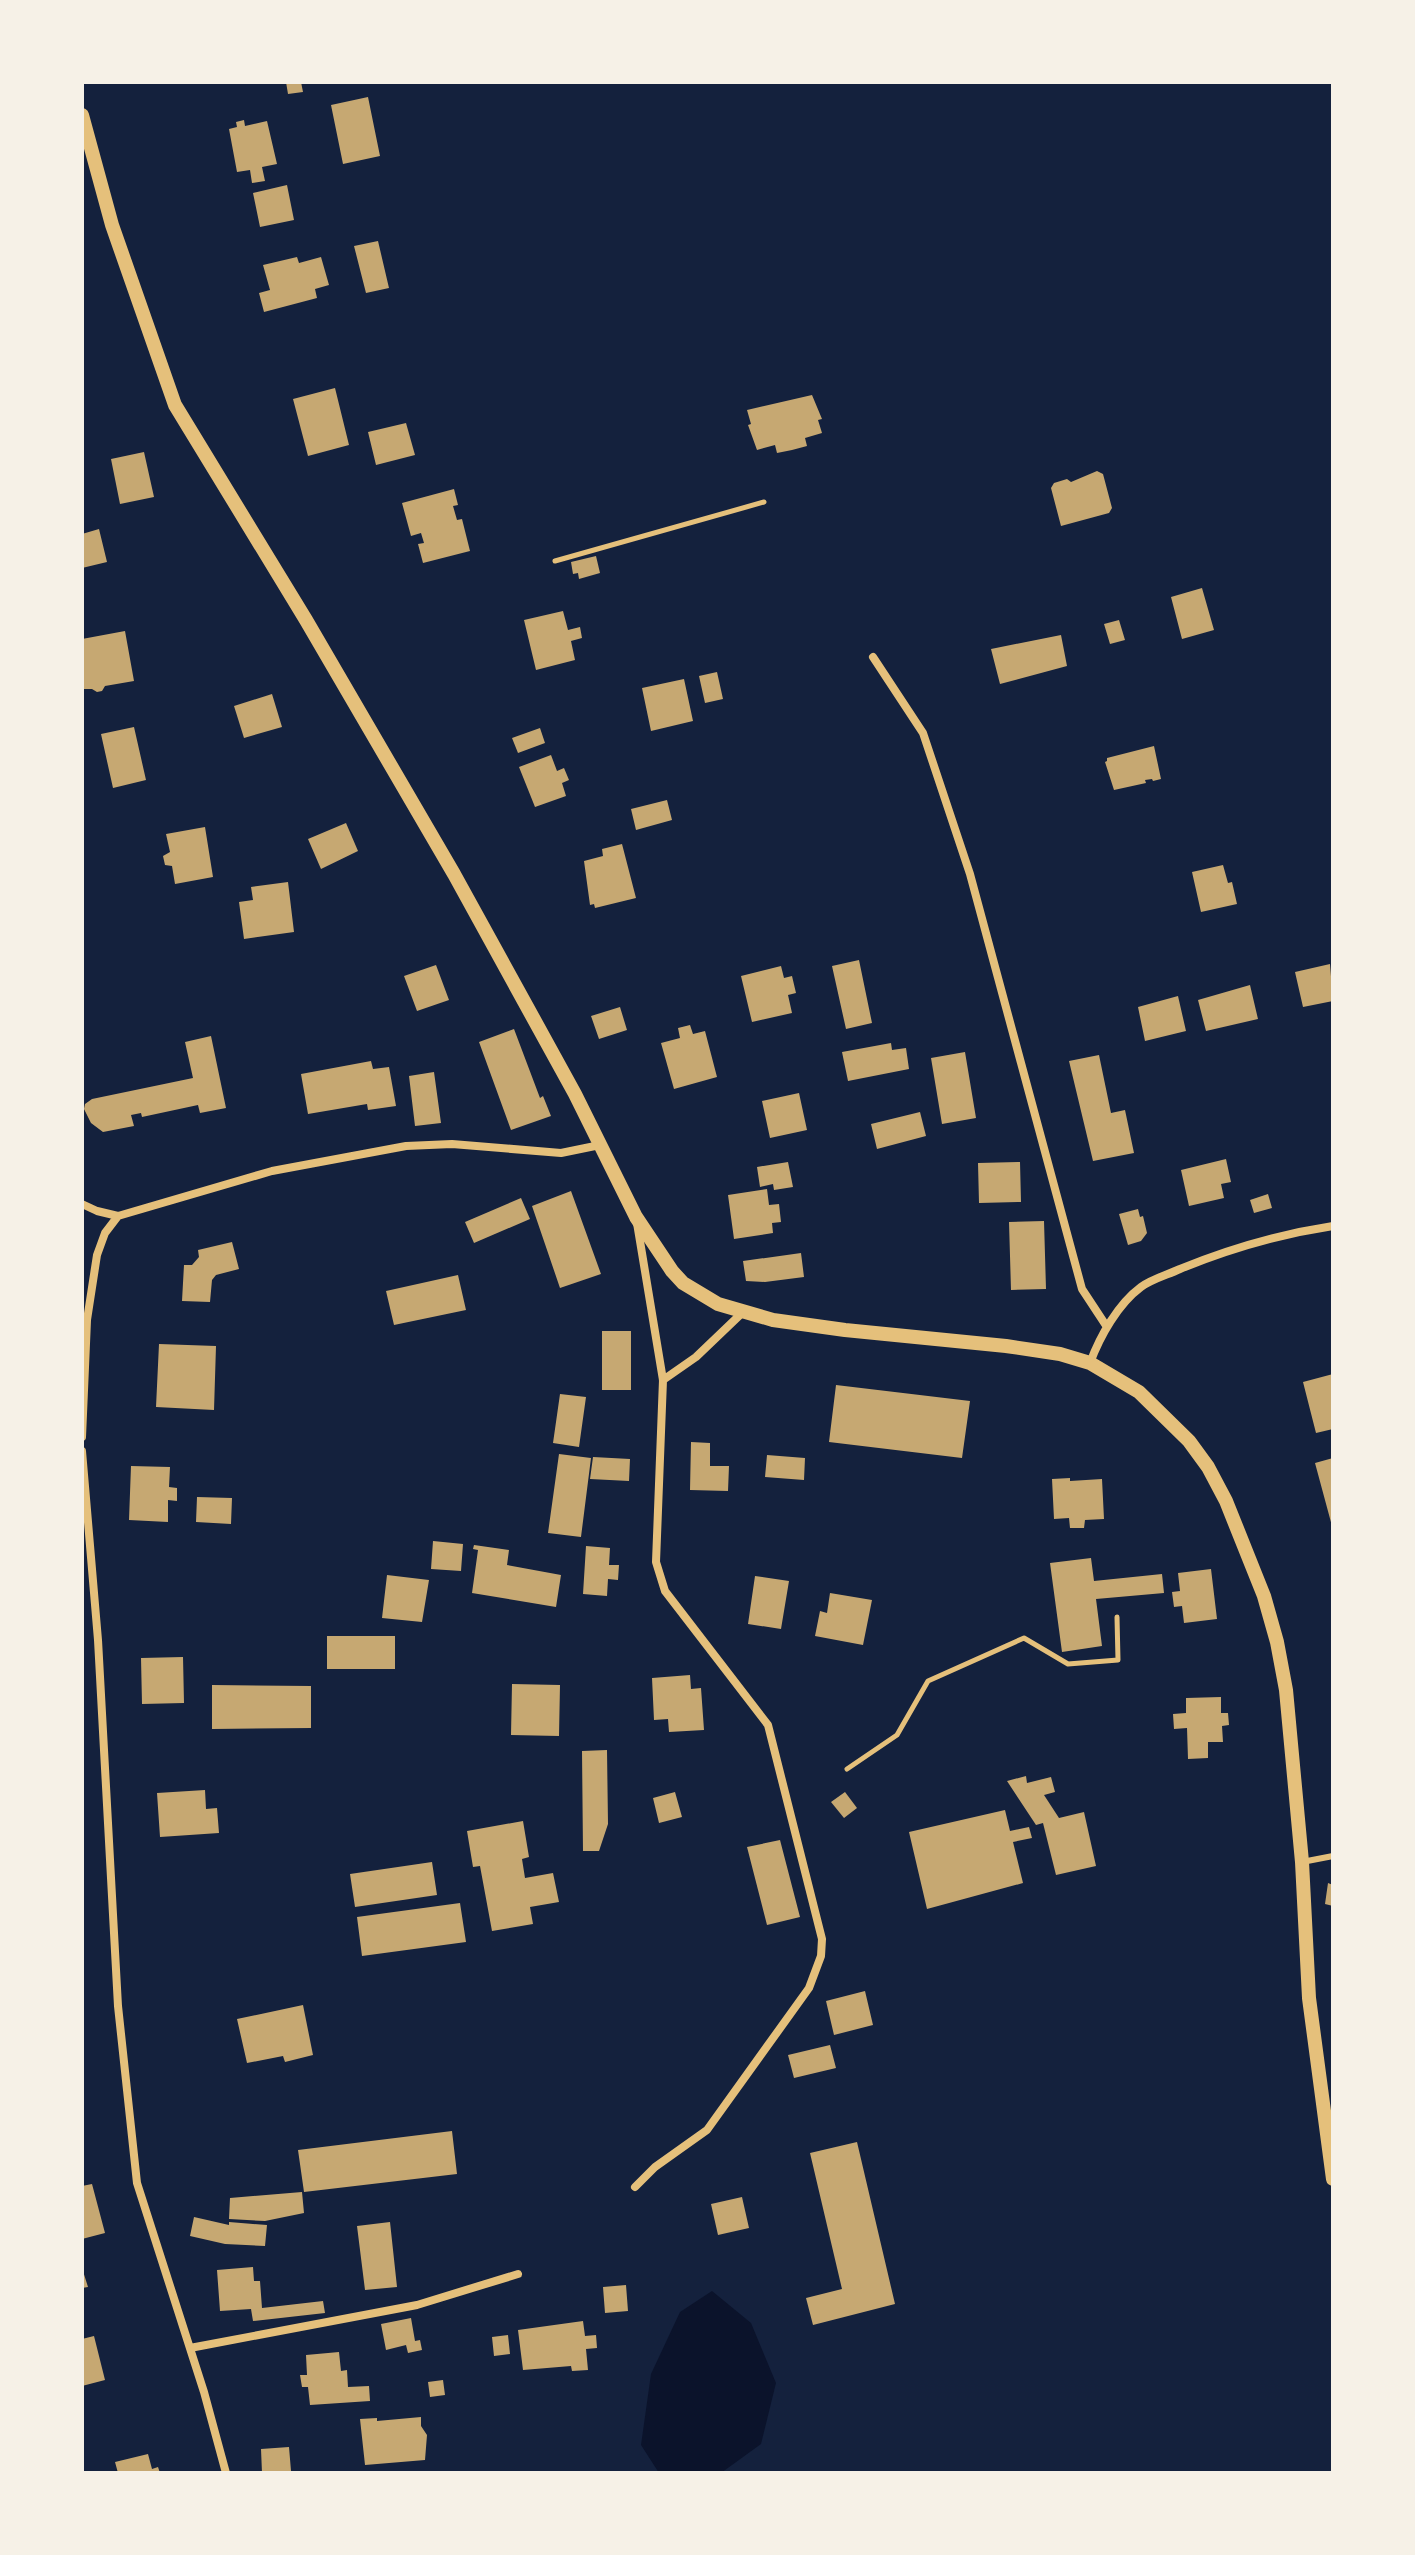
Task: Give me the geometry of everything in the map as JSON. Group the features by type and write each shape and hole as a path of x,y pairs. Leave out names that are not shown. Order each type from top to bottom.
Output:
{"street":[{"path":"82,115 112,225 175,405 306,620 454,874 575,1094 636,1217 659,1254 683,1283 718,1304 742,1313 845,1330 1033,1350 1090,1363 1139,1392 1189,1441 1226,1501 1264,1596 1286,1690 1302,1862 1309,1998 1333,2179"},
{"path":"873,657 923,733 970,874 1082,1289 1107,1327"},
{"path":"82,1204 118,1216 272,1171 406,1146 452,1144 561,1153 600,1145"},
{"path":"82,1437 87,1320 97,1255 105,1233 118,1216"},
{"path":"635,2187 655,2167 707,2130 809,1988 821,1956 822,1939 768,1725 665,1591 656,1562 663,1380 636,1217"},
{"path":"1090,1363 1107,1327 1144,1285 1217,1254 1295,1232 1333,1226"},
{"path":"663,1380 696,1357 742,1313"},
{"path":"82,1451 99,1654 120,2028 137,2183 226,2473"},
{"path":"190,2348 417,2305 518,2274"}],"lane":[{"path":"1302,1862 1333,1856"}],"path":[{"path":"555,561 764,502"},
{"path":"847,1769 897,1735 928,1681 1024,1638 1068,1664 1118,1660 1117,1617"}],"water":[{"path":"712,2291 751,2323 776,2383 761,2444 721,2473 659,2473 641,2445 651,2374 680,2312"}],"building":[{"path":"286,82 301,82 303,92 288,94"},
{"path":"368,97 380,156 343,164 331,105"},
{"path":"244,120 245,126 267,121 277,164 262,167 265,181 252,183 250,170 237,172 229,129 237,127 236,122"},
{"path":"287,185 294,220 260,227 253,193"},
{"path":"378,241 389,288 366,293 354,246"},
{"path":"297,257 299,263 321,257 329,285 315,289 317,298 264,312 259,293 270,290 263,265"},
{"path":"335,388 349,445 308,456 293,399"},
{"path":"812,395 822,419 818,420 822,433 805,438 807,446 792,450 777,453 775,445 757,450 748,425 751,424 747,410"},
{"path":"406,423 415,455 376,465 368,432"},
{"path":"144,452 154,497 120,504 111,459"},
{"path":"1097,471 1103,474 1112,508 1109,513 1061,526 1051,488 1054,483 1067,479 1071,482"},
{"path":"454,489 458,505 453,506 457,520 462,519 470,551 423,563 418,544 424,543 421,533 411,536 402,503"},
{"path":"99,529 107,562 82,568 82,534"},
{"path":"596,556 600,573 579,579 578,573 573,574 571,562"},
{"path":"1202,588 1214,630 1182,639 1171,597"},
{"path":"563,611 568,630 580,627 582,638 571,641 575,660 536,670 524,620"},
{"path":"1119,620 1125,640 1110,644 1104,624"},
{"path":"125,631 134,681 105,686 97,692 82,689 82,639"},
{"path":"1061,635 1067,666 1000,684 991,649"},
{"path":"717,672 723,699 705,703 699,676"},
{"path":"684,679 693,721 651,731 642,688"},
{"path":"272,694 282,727 244,738 234,706"},
{"path":"134,727 146,780 113,788 101,734"},
{"path":"540,728 545,743 518,753 512,738"},
{"path":"1154,746 1161,779 1145,780 1146,783 1114,790 1105,762 1107,758"},
{"path":"551,755 557,771 564,768 569,780 562,783 566,796 535,807 519,767"},
{"path":"667,800 672,820 636,830 631,809"},
{"path":"346,823 358,851 321,869 308,839"},
{"path":"205,827 213,877 175,884 172,866 165,865 163,856 170,852 166,834"},
{"path":"622,844 636,898 595,908 594,904 590,905 584,861 603,856 602,849"},
{"path":"1223,865 1228,883 1232,882 1237,904 1201,912 1192,872"},
{"path":"288,882 294,932 244,939 239,902 253,900 251,887"},
{"path":"859,960 872,1023 846,1029 832,966"},
{"path":"1330,964 1333,1001 1303,1007 1295,972"},
{"path":"436,965 449,1000 417,1011 404,976"},
{"path":"781,966 784,978 792,976 796,993 788,995 792,1013 752,1022 741,976"},
{"path":"1250,985 1258,1019 1206,1031 1198,1000"},
{"path":"1178,996 1186,1031 1145,1041 1138,1007"},
{"path":"620,1007 627,1030 599,1039 591,1016"},
{"path":"690,1025 693,1034 705,1031 717,1077 674,1089 661,1043 680,1038 678,1028"},
{"path":"514,1029 540,1098 543,1096 551,1116 511,1130 479,1042"},
{"path":"211,1036 226,1108 200,1113 198,1105 142,1117 141,1113 131,1115 134,1126 103,1132 91,1123 84,1109 92,1099 193,1078 185,1042"},
{"path":"891,1043 892,1050 906,1048 909,1069 848,1081 842,1052"},
{"path":"965,1052 976,1118 942,1124 931,1058"},
{"path":"1099,1055 1111,1113 1125,1110 1134,1153 1093,1161 1069,1061"},
{"path":"371,1061 373,1069 389,1067 396,1106 368,1110 367,1104 308,1114 301,1074"},
{"path":"434,1072 441,1123 415,1126 409,1076"},
{"path":"799,1093 807,1130 770,1138 762,1101"},
{"path":"920,1112 926,1136 877,1149 871,1124"},
{"path":"1226,1159 1231,1182 1221,1184 1224,1198 1189,1206 1181,1170"},
{"path":"788,1162 793,1187 774,1190 773,1184 760,1187 757,1167"},
{"path":"1020,1162 1021,1202 979,1203 978,1163"},
{"path":"767,1189 769,1205 779,1204 781,1222 772,1223 773,1233 734,1239 728,1195"},
{"path":"571,1191 601,1274 560,1288 532,1206"},
{"path":"1268,1194 1272,1208 1254,1213 1250,1200"},
{"path":"521,1198 530,1219 474,1243 465,1222"},
{"path":"1138,1209 1147,1233 1141,1241 1128,1245 1119,1214"},
{"path":"1044,1221 1046,1289 1011,1290 1009,1222"},
{"path":"232,1242 239,1269 216,1275 212,1280 210,1302 182,1301 184,1265 192,1265 199,1257 198,1250"},
{"path":"801,1253 804,1277 746,1281 743,1261"},
{"path":"458,1275 466,1310 394,1325 386,1291"},
{"path":"602,1331 631,1331 631,1390 602,1390"},
{"path":"159,1344 216,1346 214,1410 156,1407"},
{"path":"1333,1374 1333,1429 1316,1433 1303,1382"},
{"path":"836,1385 970,1401 962,1458 829,1442"},
{"path":"560,1394 586,1397 579,1447 553,1443"},
{"path":"691,1442 710,1443 710,1466 729,1466 728,1491 690,1490"},
{"path":"559,1454 591,1458 581,1537 548,1533"},
{"path":"767,1455 805,1458 804,1480 765,1477"},
{"path":"593,1457 630,1459 629,1481 590,1479"},
{"path":"1333,1458 1333,1526 1332,1526 1315,1463"},
{"path":"131,1466 170,1467 169,1487 177,1488 177,1501 168,1500 168,1522 129,1520"},
{"path":"1070,1478 1070,1481 1102,1479 1104,1519 1085,1520 1084,1528 1070,1528 1069,1518 1054,1519 1052,1479"},
{"path":"197,1497 232,1498 231,1524 196,1522"},
{"path":"433,1541 463,1544 461,1571 431,1569"},
{"path":"474,1545 509,1550 507,1565 561,1575 556,1607 472,1593 478,1550 473,1549"},
{"path":"586,1546 610,1548 609,1565 619,1565 618,1580 608,1579 607,1596 583,1594"},
{"path":"1091,1558 1094,1581 1162,1574 1164,1593 1096,1599 1102,1646 1062,1652 1050,1563"},
{"path":"1211,1569 1217,1619 1184,1623 1182,1606 1174,1607 1172,1592 1180,1591 1178,1573"},
{"path":"387,1575 429,1580 422,1622 382,1618"},
{"path":"755,1576 789,1581 781,1629 748,1624"},
{"path":"830,1593 872,1600 863,1645 815,1636 820,1611 827,1613"},
{"path":"327,1636 395,1636 395,1669 327,1669"},
{"path":"183,1657 184,1703 142,1704 141,1658"},
{"path":"690,1675 691,1689 701,1688 704,1730 669,1732 668,1719 654,1720 652,1678"},
{"path":"512,1684 560,1685 559,1736 511,1735"},
{"path":"212,1685 311,1686 311,1728 212,1729"},
{"path":"1221,1697 1221,1713 1228,1713 1229,1725 1222,1726 1223,1742 1208,1742 1208,1758 1188,1759 1187,1728 1174,1729 1173,1714 1186,1713 1186,1698"},
{"path":"607,1750 608,1824 599,1851 583,1851 582,1751"},
{"path":"1026,1776 1027,1783 1051,1777 1055,1792 1044,1795 1059,1818 1084,1812 1096,1866 1056,1875 1043,1823 1036,1825 1007,1781"},
{"path":"205,1790 206,1809 217,1808 219,1833 160,1837 157,1793"},
{"path":"675,1792 682,1817 659,1823 653,1798"},
{"path":"845,1792 857,1808 844,1818 831,1802"},
{"path":"1005,1810 1010,1831 1029,1827 1032,1838 1013,1842 1023,1883 927,1909 909,1832"},
{"path":"523,1821 529,1857 522,1859 525,1878 553,1873 559,1902 530,1907 533,1924 492,1931 480,1866 473,1867 467,1831"},
{"path":"780,1840 800,1917 767,1925 747,1847"},
{"path":"432,1862 437,1895 355,1907 350,1874"},
{"path":"1328,1883 1333,1885 1333,1906 1325,1904"},
{"path":"460,1903 466,1942 362,1956 357,1917"},
{"path":"865,1991 873,2025 834,2035 826,2001"},
{"path":"303,2005 313,2055 285,2062 283,2056 247,2063 237,2019"},
{"path":"830,2045 836,2068 794,2078 788,2055"},
{"path":"452,2131 457,2174 304,2192 298,2150"},
{"path":"857,2142 895,2304 813,2325 806,2298 842,2289 810,2153"},
{"path":"92,2184 105,2233 82,2239 82,2186"},
{"path":"302,2192 304,2213 265,2221 229,2219 230,2198"},
{"path":"742,2197 749,2228 718,2235 711,2204"},
{"path":"194,2217 229,2225 229,2222 267,2225 265,2246 225,2244 190,2236"},
{"path":"390,2222 397,2287 365,2290 357,2226"},
{"path":"253,2267 254,2281 260,2281 262,2308 323,2301 325,2313 253,2321 251,2309 220,2311 217,2270"},
{"path":"82,2268 88,2287 82,2288"},
{"path":"626,2285 628,2311 605,2313 603,2287"},
{"path":"411,2318 415,2341 420,2340 422,2350 408,2353 406,2345 386,2350 381,2324"},
{"path":"583,2321 585,2336 596,2335 597,2348 586,2349 588,2370 572,2371 571,2366 523,2370 518,2330"},
{"path":"508,2335 510,2354 494,2356 492,2337"},
{"path":"94,2336 105,2380 82,2386 82,2339"},
{"path":"339,2352 341,2371 347,2370 348,2387 369,2386 370,2401 310,2405 308,2387 302,2387 300,2375 307,2375 306,2355"},
{"path":"443,2380 445,2395 430,2397 428,2382"},
{"path":"421,2417 421,2426 427,2435 425,2460 365,2465 360,2419 377,2418 377,2421"},
{"path":"289,2447 291,2471 262,2473 261,2449"},
{"path":"148,2454 152,2469 158,2467 160,2473 118,2473 115,2462"}]}
